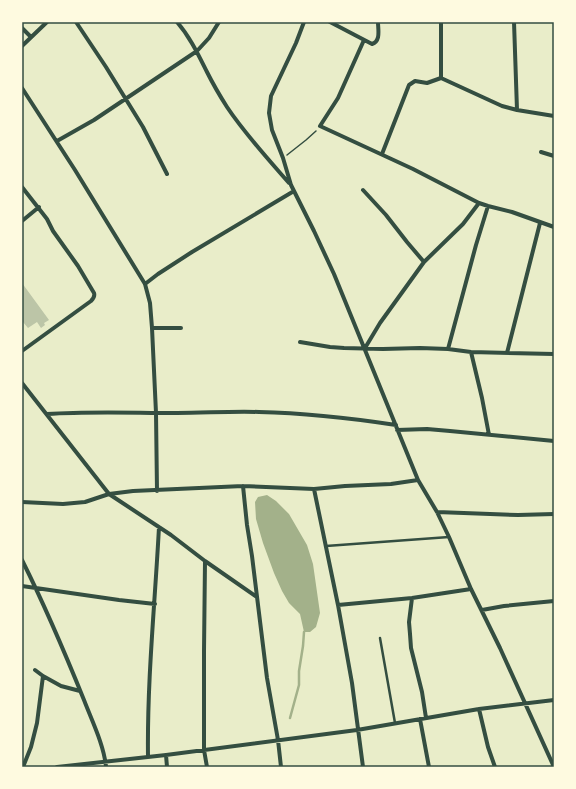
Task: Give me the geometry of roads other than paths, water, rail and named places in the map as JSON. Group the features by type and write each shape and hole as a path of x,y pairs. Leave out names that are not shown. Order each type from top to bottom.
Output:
{"street":[{"path":"22,46 47,22"},
{"path":"76,22 143,127 167,174"},
{"path":"177,22 183,28 197,51 207,73 227,107 260,150 291,185"},
{"path":"57,141 94,120 197,51 209,38 219,22"},
{"path":"304,22 296,43 271,96 269,113 272,130 283,158 291,185 334,274 418,480 437,512 449,537 471,590 500,648 554,767"},
{"path":"330,22 373,44 378,40 378,22"},
{"path":"441,22 441,78"},
{"path":"514,22 517,110"},
{"path":"22,28 31,37"},
{"path":"364,40 338,98 320,126 441,182 480,203 512,212 554,227"},
{"path":"382,154 409,85 415,81 427,83 441,78 502,106 554,116"},
{"path":"22,88 90,193 144,284 150,303 152,328 156,413 157,491"},
{"path":"541,152 554,156"},
{"path":"22,187 39,207 94,293 94,297 91,301 22,351"},
{"path":"363,190 386,215 424,262"},
{"path":"144,284 192,252 294,191"},
{"path":"365,348 380,323 424,262 463,224 480,203"},
{"path":"448,349 488,206"},
{"path":"22,221 39,207"},
{"path":"507,353 540,222"},
{"path":"152,328 181,328"},
{"path":"300,342 330,346 383,349 420,348 471,352 553,355 554,360"},
{"path":"471,352 489,435"},
{"path":"22,383 109,494 159,527 205,561 257,596"},
{"path":"47,414 74,412 178,414 229,412 287,413 356,419 396,428 427,429 554,441"},
{"path":"22,502 63,504 85,502 109,494 133,491 243,486 314,489 391,484 418,480"},
{"path":"243,486 267,678 278,740 281,767"},
{"path":"314,489 338,605 352,683 363,767"},
{"path":"437,512 518,515 554,514"},
{"path":"148,757 149,697 159,527"},
{"path":"22,560 36,587 80,691 98,737 106,762 106,767"},
{"path":"205,561 204,750 208,767"},
{"path":"22,586 155,604"},
{"path":"338,605 412,598 471,590"},
{"path":"412,598 409,622 411,648 422,692 426,718"},
{"path":"482,610 504,606 554,601"},
{"path":"35,670 60,686 80,691"},
{"path":"23,767 38,723 43,676"},
{"path":"57,767 166,755 357,730 478,709 554,700"},
{"path":"478,709 495,767"},
{"path":"420,719 429,767"},
{"path":"166,755 167,767"}],"lane":[{"path":"326,546 449,537"},
{"path":"380,638 396,723"}],"waterway":[{"path":"290,718 299,685 299,671 304,632"}]}
